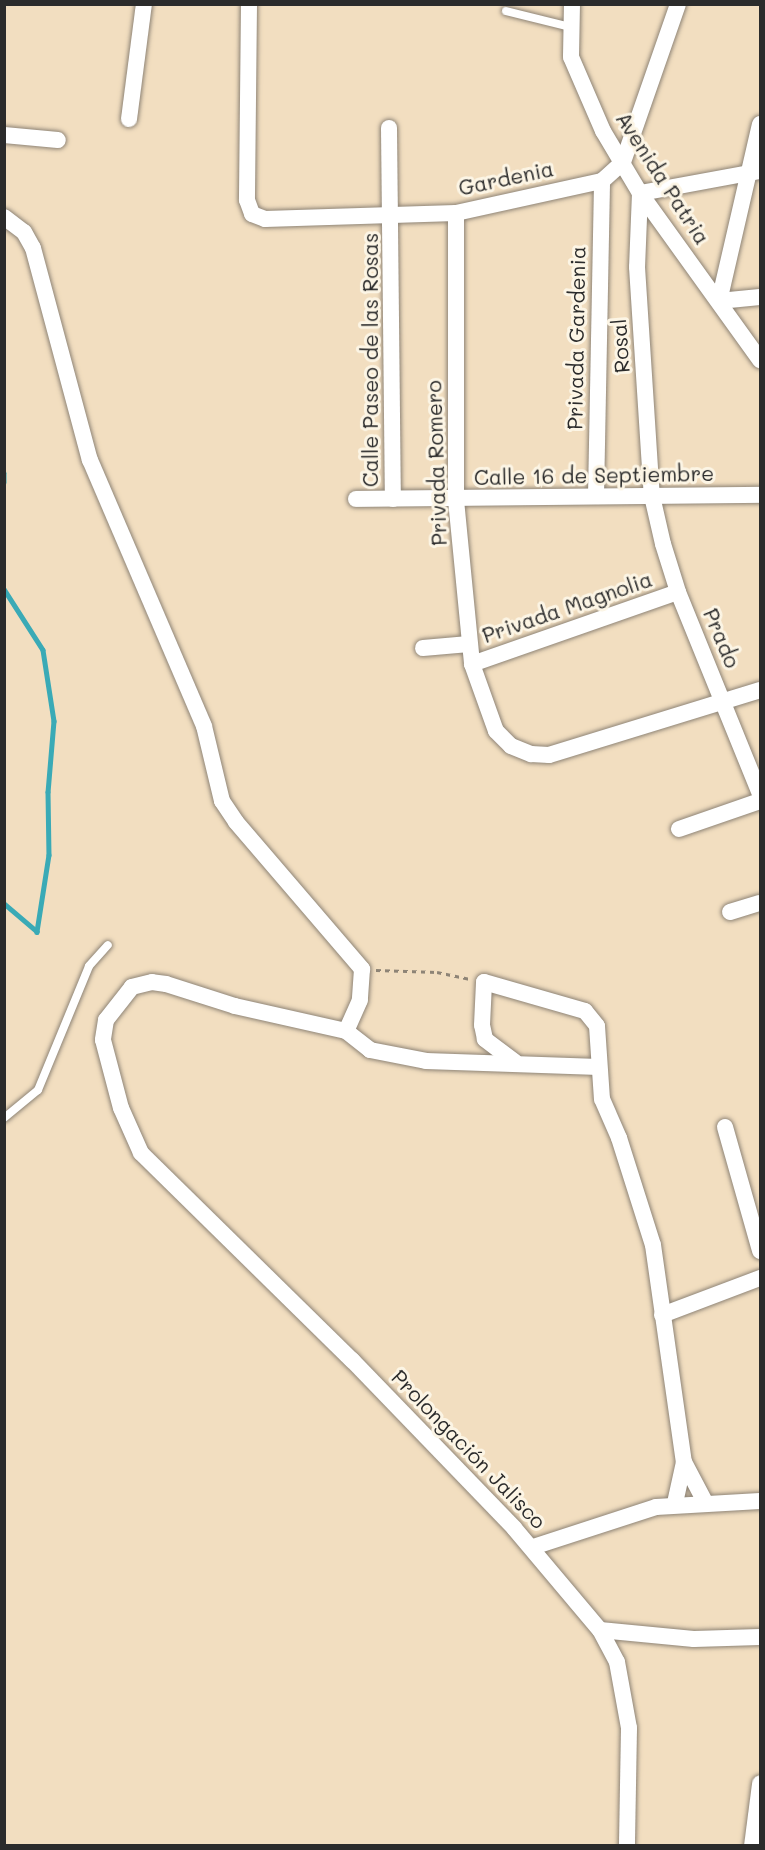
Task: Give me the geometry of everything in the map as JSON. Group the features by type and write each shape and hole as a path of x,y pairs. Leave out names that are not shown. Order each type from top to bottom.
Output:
{"street":[{"path":"129,119 144,4"},
{"name":"Calle Paseo de las Rosas","path":"249,4 247,200 252,214 265,219 391,216 393,499"},
{"name":"Avenida Patria","path":"572,4 571,57 583,89 640,193 760,360"},
{"path":"623,162 678,4"},
{"path":"760,124 753,172 719,301 760,297"},
{"path":"389,128 391,216"},
{"path":"4,135 58,140"},
{"name":"Gardenia","path":"391,216 456,213 602,181 623,162"},
{"path":"640,193 753,172"},
{"name":"Privada Gardenia","path":"596,496 602,181"},
{"name":"Rosal","path":"640,193 637,267 652,496"},
{"name":"Privada Romero","path":"456,213 456,500 472,664 485,709 496,731 511,746 531,754 549,755 760,690"},
{"path":"4,217 24,232 33,248 90,460 204,726 222,801 236,822 362,969 360,1000 345,1031 370,1050 426,1061 491,1065 515,1062 599,1067"},
{"name":"Calle 16 de Septiembre","path":"356,499 456,500 760,495"},
{"name":"Prado","path":"652,496 678,592 760,794"},
{"name":"Privada Magnolia","path":"472,664 678,592"},
{"path":"423,648 469,644"},
{"path":"680,829 760,801"},
{"path":"730,912 760,903"},
{"name":"Prolongación Jalisco","path":"345,1031 235,1006 166,984 152,982 132,987 106,1020 103,1040 121,1108 141,1153 352,1360 533,1547 600,1630 617,1662 629,1728 627,1845"},
{"path":"515,1062 485,1039 482,1025 484,982 585,1011 597,1026 599,1067 608,1119 619,1138 653,1245 684,1462 705,1502"},
{"path":"725,1127 760,1251"},
{"path":"662,1315 760,1278"},
{"path":"675,1503 684,1462"},
{"path":"533,1547 675,1503 760,1501"},
{"path":"600,1630 694,1640 760,1637"},
{"path":"752,1845 760,1784"}],"lane":[{"path":"506,11 570,27"},
{"path":"4,1118 38,1090 89,966 108,945"}],"path":[{"path":"362,969 437,972 484,982"}],"waterway":[{"path":"4,473 4,482"},
{"path":"4,589 43,650 54,721 48,792 49,855 37,932 4,904"}]}
